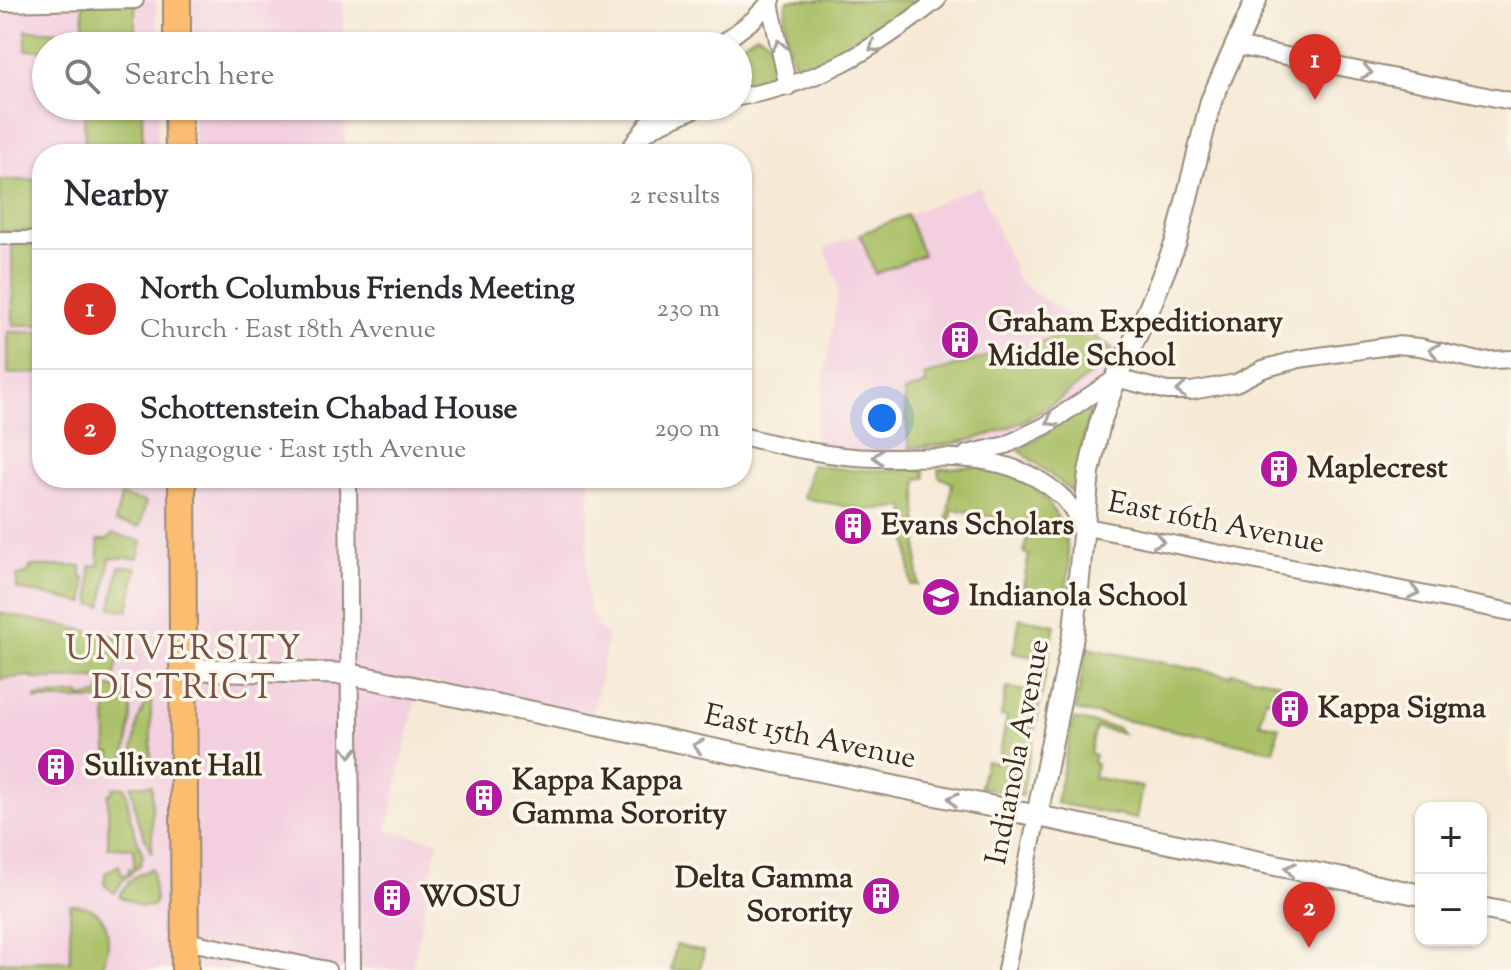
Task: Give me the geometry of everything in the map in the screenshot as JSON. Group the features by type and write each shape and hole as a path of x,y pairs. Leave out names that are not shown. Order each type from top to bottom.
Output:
{"main road":[{"path":"177,0 177,32"},
{"path":"178,120 179,144"},
{"path":"182,488 185,970"}],"street":[{"path":"0,3 135,0"},
{"path":"752,94 788,87 841,66 865,53 937,0"},
{"name":"Indianola Avenue","path":"1006,970 1074,631 1083,553 1082,526 1089,472 1100,423 1116,378 1176,242 1211,101 1256,0"},
{"path":"771,2 788,87"},
{"path":"737,32 771,2"},
{"path":"1236,46 1511,101"},
{"path":"633,144 650,120"},
{"path":"637,138 669,120"},
{"path":"0,238 32,238"},
{"path":"956,457 1006,445 1045,426 1116,378 1167,391 1203,389 1236,383 1281,363 1396,345 1420,347 1479,361 1511,359"},
{"name":"East 16th Avenue","path":"752,438 826,454 995,461 1031,475 1063,497 1082,526 1511,612"},
{"path":"348,488 352,970"},
{"name":"East 15th Avenue","path":"184,669 349,674 1415,894"},
{"path":"1487,909 1511,914"},
{"path":"185,941 327,970"}],"shaded area":[{"path":"0,0 156,0 157,32 32,32 32,120 158,120 158,144 32,144 32,488 590,488 586,584 590,610 598,628 608,636 593,715 420,680 387,830 438,841 412,970 0,970"},
{"path":"192,0 343,0 344,32 193,32"},
{"path":"194,120 345,120 345,144 194,144"},
{"path":"979,186 1019,282 1127,356 1116,378 1045,426 956,457 813,448 839,288 825,248"}],"green space":[{"path":"83,0 135,0 137,32 83,32"},
{"path":"788,0 916,0 868,36 807,66 794,62 789,48 785,31"},
{"path":"26,30 63,32 32,32 32,50 26,50"},
{"path":"757,34 767,39 774,54 774,72 769,79 752,83 752,37"},
{"path":"84,120 142,120 143,144 85,144"},
{"path":"0,180 32,180 32,230 0,231"},
{"path":"907,215 923,255 875,274 860,234"},
{"path":"12,245 32,245 32,325 13,325"},
{"path":"1084,329 1113,350 1092,372 1046,408 1022,422 969,440 909,448 904,392 926,384 924,376 1016,347 1019,353 1036,348 1036,344"},
{"path":"8,332 32,332 32,373 8,374"},
{"path":"1083,409 1090,411 1072,492 1019,450"},
{"path":"811,465 852,470 924,470 925,478 917,479 918,585 911,585 905,507 864,510 803,498"},
{"path":"979,466 1027,483 1050,505 1064,533 1067,548 1068,580 1064,595 1023,587 1029,555 1024,553 1029,524 953,509 945,534 952,483 939,477 938,469"},
{"path":"121,496 146,502 140,527 115,522"},
{"path":"113,534 142,541 138,558 110,558 102,606 91,604 90,566 99,565 98,540 107,540"},
{"path":"31,566 81,566 81,577 85,578 85,603 17,589 17,576 27,574"},
{"path":"119,567 137,567 128,611 111,608"},
{"path":"0,613 123,638 114,678 33,679 32,676 0,679"},
{"path":"1020,618 1055,625 1022,796 980,787 986,761 998,763 1007,717 1001,716 1006,688 1032,692 1038,658 1013,653"},
{"path":"1087,648 1231,676 1232,673 1279,682 1276,700 1265,699 1260,723 1279,727 1274,751 1075,710"},
{"path":"109,687 120,690 131,706 125,760 112,760 111,753 107,753 106,700 36,700 36,697 80,694 81,698 101,694 100,689"},
{"path":"151,692 151,762 131,762 138,720"},
{"path":"1073,719 1117,728 1122,733 1096,728 1090,753 1095,755 1093,763 1097,764 1094,777 1142,787 1136,819 1056,803"},
{"path":"131,785 152,785 152,854 137,819"},
{"path":"125,787 131,821 143,856 140,865 123,880 115,893 104,885 105,873 119,865 122,875 128,874 129,868 134,868 134,848 108,847 108,794 112,793 112,788"},
{"path":"152,868 155,902 152,906 142,907 119,896 132,878"},
{"path":"70,905 84,906 94,911 106,926 107,947 101,970 0,970 0,962 70,961"},
{"path":"676,945 704,951 700,970 671,970"}],"place":[{"name":"North Columbus Friends Meeting","path":"1315,100"},
{"name":"Graham Expeditionary Middle School","path":"960,340"},
{"name":"Maplecrest","path":"1279,469"},
{"name":"Evans Scholars","path":"853,526"},
{"name":"Indianola School","path":"941,597"},
{"name":"Kappa Sigma","path":"1290,709"},
{"name":"Sullivant Hall","path":"56,767"},
{"name":"Kappa Kappa Gamma Sorority","path":"484,798"},
{"name":"Delta Gamma Sorority","path":"881,896"},
{"name":"WOSU","path":"392,898"},
{"name":"Schottenstein Chabad House","path":"1309,948"}],"district":[{"name":"UNIVERSITY DISTRICT","path":"184,670"}]}
